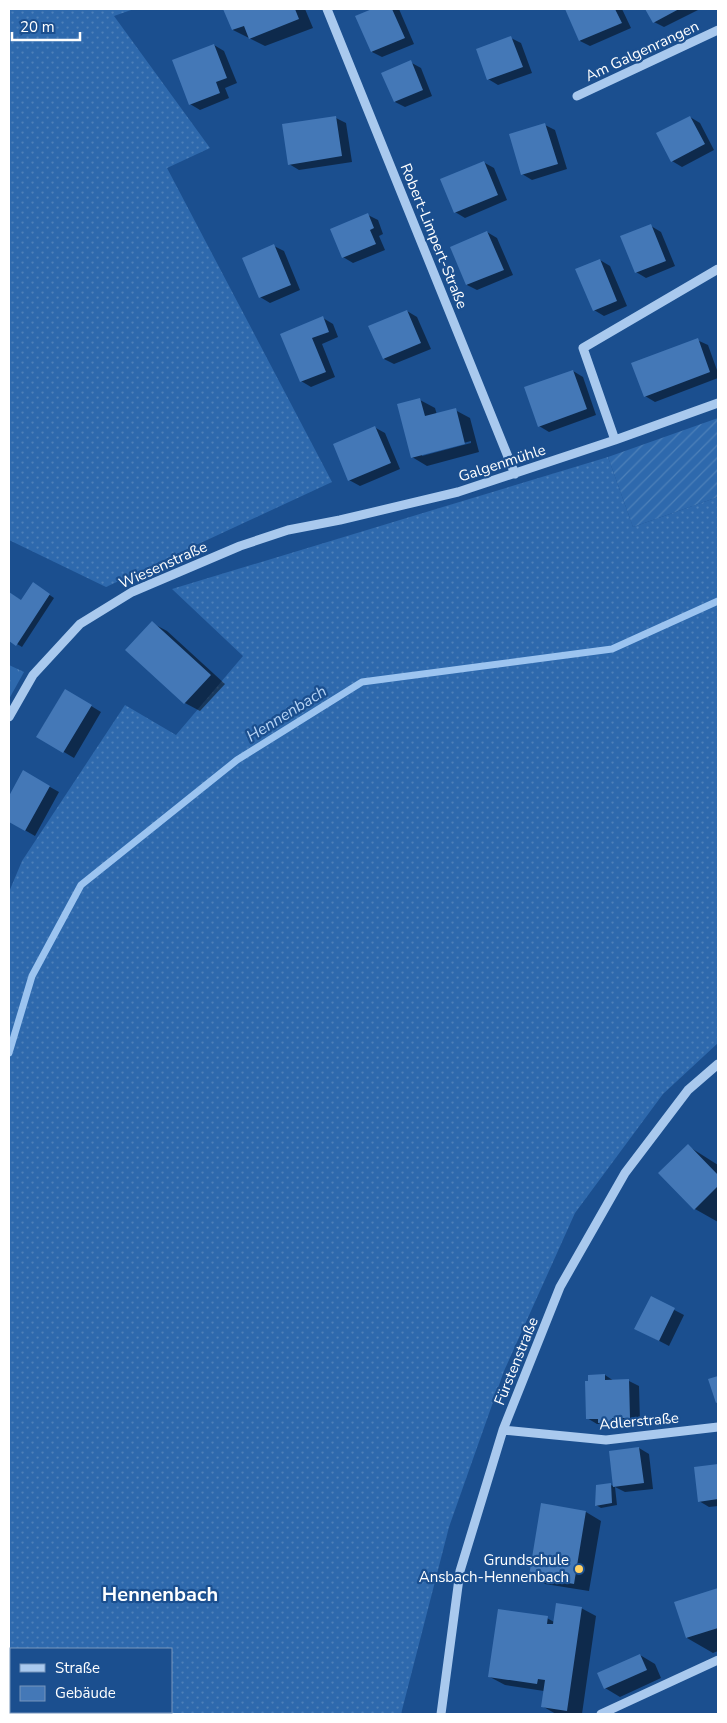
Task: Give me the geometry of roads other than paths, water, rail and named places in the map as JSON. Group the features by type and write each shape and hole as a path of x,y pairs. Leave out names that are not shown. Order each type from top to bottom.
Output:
{"street":[{"name":"Robert-Limpert-Straße","path":"327,9 515,474"},
{"name":"Am Galgenrangen","path":"577,96 718,30"},
{"path":"615,440 583,348 718,269"},
{"name":"Galgenmühle","path":"288,530 340,520 458,492 615,440 718,403"},
{"name":"Wiesenstraße","path":"9,717 33,675 80,624 132,592 240,546 288,530"},
{"name":"Fürstenstraße","path":"441,1714 460,1571 503,1430 560,1287 625,1173 688,1090 718,1064"},
{"name":"Adlerstraße","path":"503,1430 606,1440 718,1427"},
{"path":"601,1714 718,1660"}],"waterway":[{"name":"Hennenbach","path":"9,1053 32,976 81,885 237,760 362,682 612,649 718,601"}],"place":[{"name":"Grundschule Ansbach-Hennenbach","path":"579,1569"}],"district":[{"name":"Hennenbach","path":"160,1594"}]}
